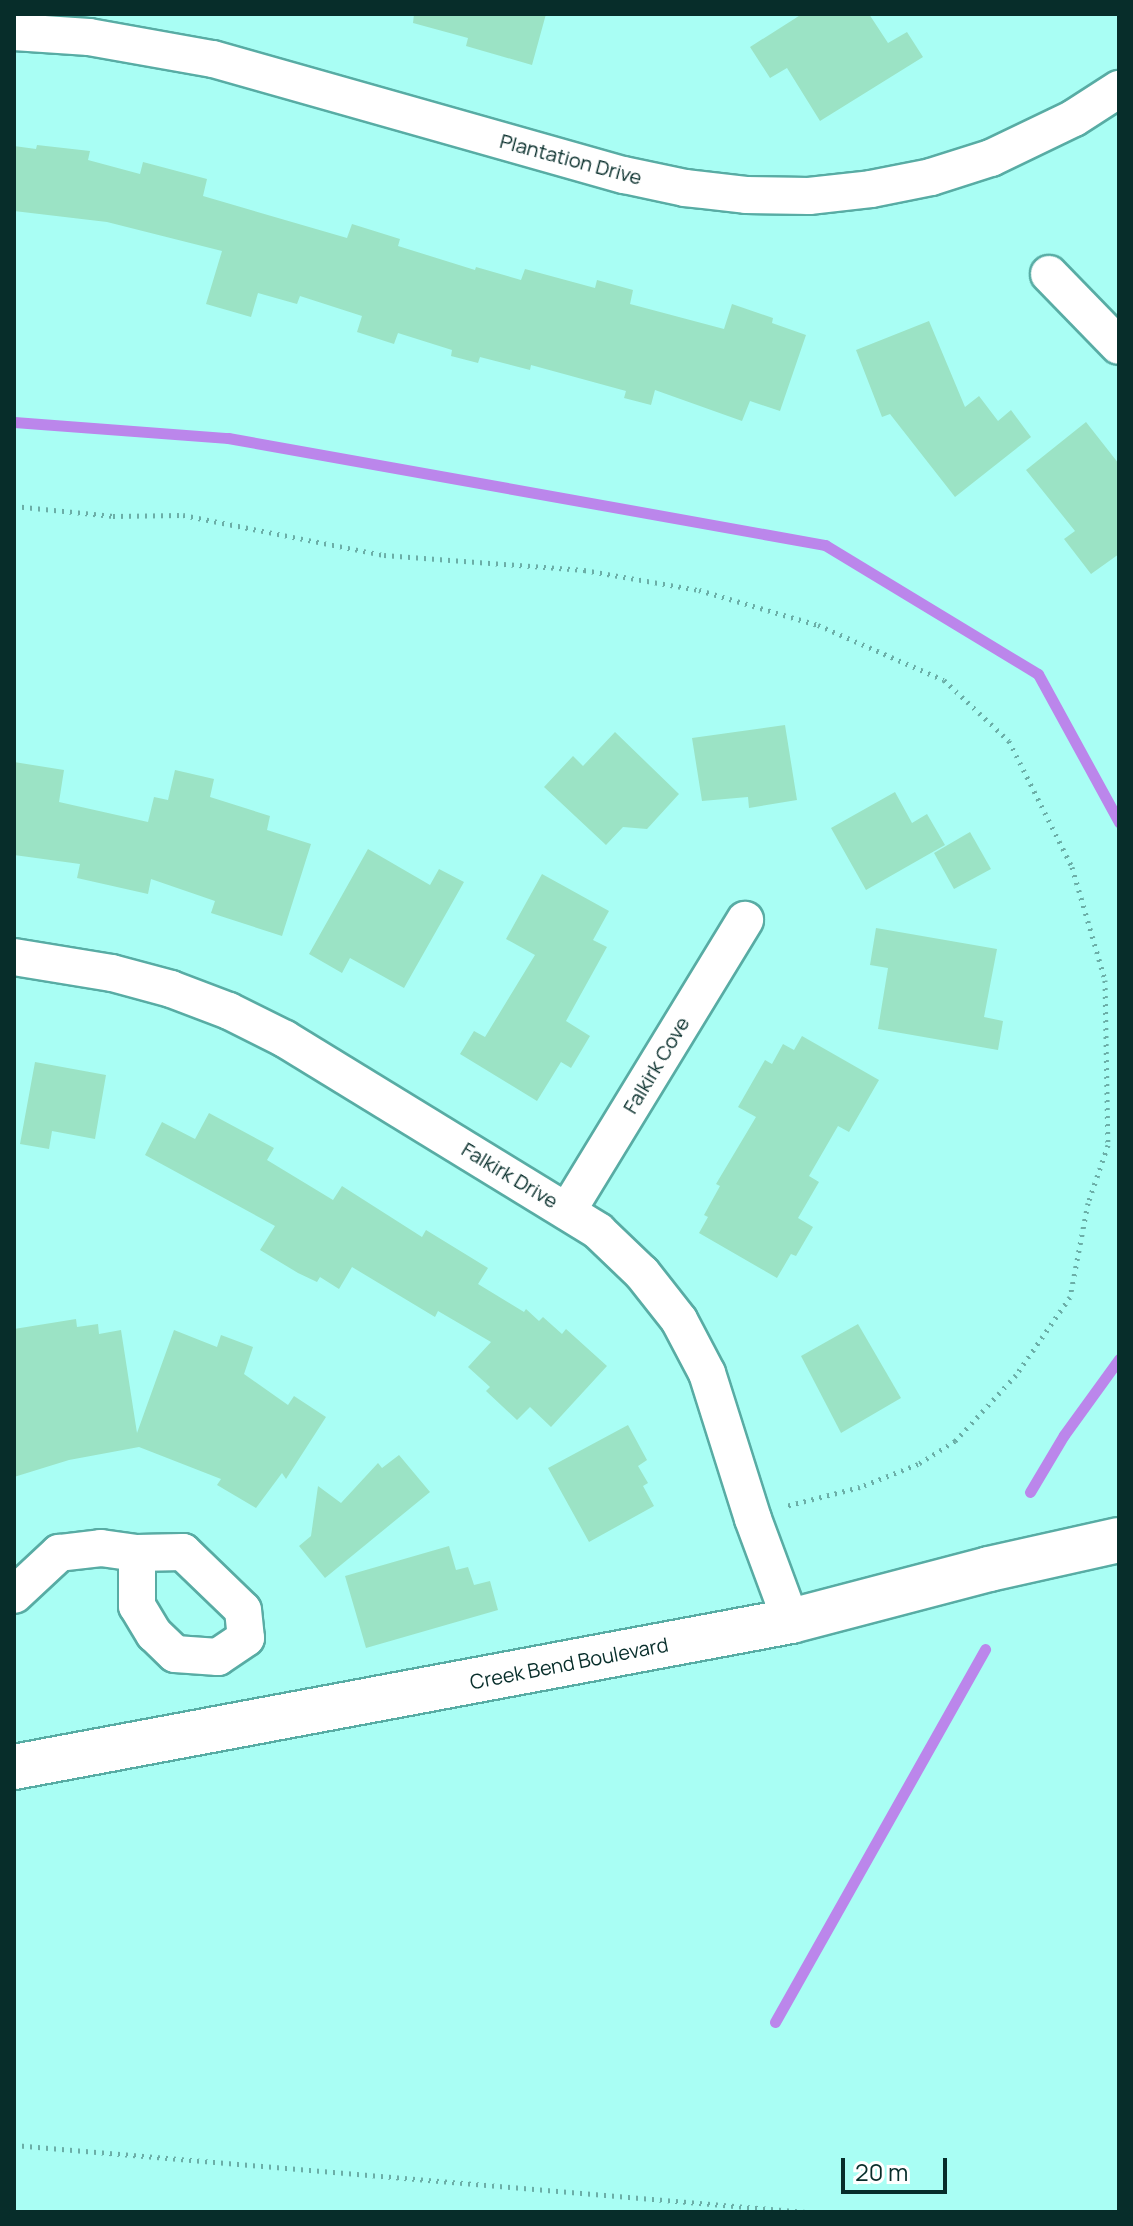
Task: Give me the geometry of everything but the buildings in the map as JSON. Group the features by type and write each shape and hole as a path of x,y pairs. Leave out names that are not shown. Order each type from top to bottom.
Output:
{"street":[{"name":"Plantation Drive","path":"14,32 89,37 198,55 624,175 685,188 746,195 809,196 871,189 931,177 991,158 1074,118 1119,89"},
{"path":"1049,274 1119,346"},
{"name":"Falkirk Cove","path":"568,1210 745,920"},
{"name":"Falkirk Drive","path":"14,957 112,973 229,1011 285,1039 598,1231 642,1273 679,1320 707,1373 753,1519 791,1621"},
{"name":"Creek Bend Boulevard","path":"14,1767 791,1621 989,1569 1119,1540"},
{"path":"14,1595 59,1553 101,1548 137,1553"}],"path":[{"path":"14,506 113,516 183,515 384,555 584,570 699,590 818,625 944,680 1009,741 1072,867 1105,980 1108,1145 1088,1203 1070,1297 1016,1375 955,1441 918,1464 860,1487 806,1499 753,1519"},
{"path":"14,2145 806,2212"}],"waterway":[{"path":"14,422 228,438 825,545 1038,674 1119,822"},
{"path":"1030,1492 1064,1435 1119,1359"},
{"path":"775,2022 985,1649"}]}
